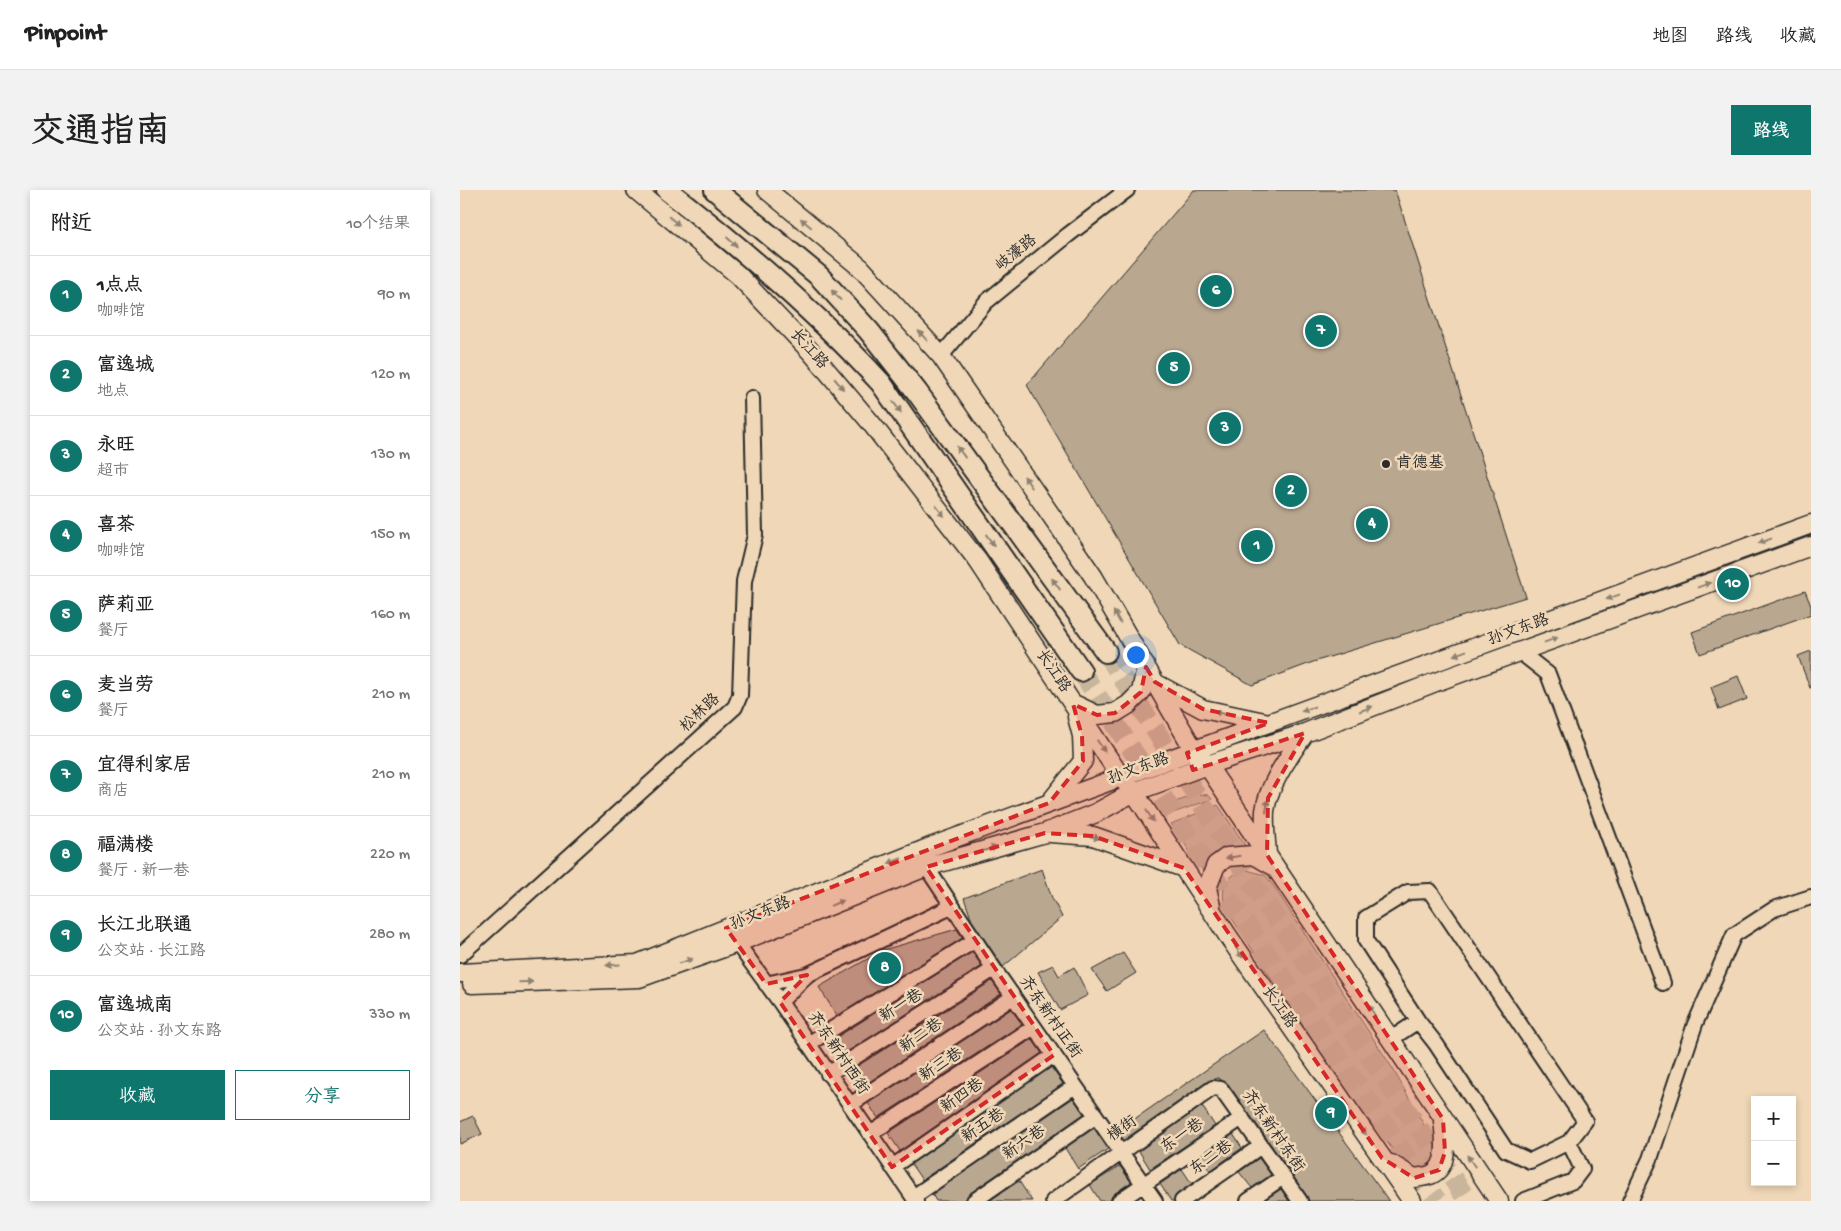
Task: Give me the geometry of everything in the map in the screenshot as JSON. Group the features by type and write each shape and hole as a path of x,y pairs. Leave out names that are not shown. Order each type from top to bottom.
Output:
{"highway":[{"name":"长江路","path":"667,190 721,232 806,308 844,343 881,383 1081,672"},
{"path":"715,190 819,276 869,331 917,392 1106,652"}],"main road":[{"name":"长江路","path":"636,190 738,276 812,352 871,423 978,560 1121,777 1134,792 1212,911 1412,1201"},
{"path":"767,190 861,268 941,356 1093,576 1194,750 1207,765 1278,869 1499,1201"},
{"name":"孙文东路","path":"460,973 637,964 917,852 1811,524"},
{"name":"孙文东路","path":"460,985 639,978 737,943 926,868 1045,833 1096,812 1134,792 1207,765 1305,734 1433,683 1810,550"},
{"path":"1073,704 1097,715 1115,713 1128,705 1141,692 1150,675"},
{"path":"1150,675 1203,709 1269,723"},
{"path":"1049,803 1083,761 1082,736 1073,704"},
{"path":"1267,855 1265,823 1268,798 1289,756 1305,734"},
{"path":"1045,833 1092,836 1184,868"},
{"path":"1212,911 1207,888 1216,865 1228,857 1254,855 1278,869"},
{"path":"1382,1158 1414,1178 1430,1175 1439,1170 1445,1152 1443,1119"}],"street":[{"name":"岐濠路","path":"941,356 986,302 1126,190"},
{"name":"松林路","path":"460,955 735,707 740,694 744,581 755,535 752,398"},
{"path":"1520,652 1548,674 1663,983"},
{"name":"齐东新村正街","path":"917,852 974,941 1155,1201"},
{"path":"1430,891 1585,1121 1569,1142 1530,1161 1506,1150 1436,1044 1418,1021 1366,941 1366,918 1408,892 1430,891"},
{"path":"1630,1201 1650,1159 1695,1024 1734,936 1774,909 1811,897"},
{"path":"766,984 807,975 951,907"},
{"name":"齐东新村西街","path":"726,928 780,1002 915,1199"},
{"path":"808,1044 974,941"},
{"name":"新一巷","path":"828,1074 994,969"},
{"path":"780,1002 807,975"},
{"name":"新二巷","path":"850,1105 1013,997"},
{"path":"1391,1039 1418,1021"},
{"name":"新三巷","path":"870,1134 1034,1027"},
{"name":"新四巷","path":"892,1167 1054,1056"},
{"name":"新五巷","path":"915,1199 1075,1086"},
{"name":"齐东新村东街","path":"1213,1088 1221,1089 1300,1201"},
{"name":"横街","path":"1052,1201 1213,1088"},
{"name":"新六巷","path":"974,1201 1096,1116"},
{"name":"东一巷","path":"1119,1201 1242,1118"},
{"path":"1523,1201 1573,1181 1582,1169 1569,1142"},
{"name":"东二巷","path":"1182,1201 1261,1146"},
{"path":"1248,1201 1283,1177"}],"highlighted area":[{"path":"1146,667 1155,682 1203,709 1269,723 1187,753 1193,770 1305,733 1268,798 1267,855 1443,1119 1445,1152 1439,1170 1414,1178 1382,1158 1184,868 1093,836 1045,833 926,867 1054,1055 892,1167 780,1002 807,975 766,984 726,928 1049,803 1083,761 1082,736 1073,704 1097,715 1115,713 1141,692"}],"shaded area":[{"path":"1199,794 1208,795 1212,799 1165,816 1167,807 1172,803"},
{"path":"1218,805 1249,851 1206,875 1171,824"},
{"path":"1247,870 1265,875 1273,885 1393,1069 1435,1145 1433,1159 1423,1169 1411,1167 1404,1163 1352,1100 1225,908 1223,894 1226,883 1234,875"}],"building":[{"path":"1194,190 1395,190 1526,597 1313,662 1252,685 1180,645 1027,385"},
{"path":"1805,591 1811,606 1811,614 1700,654 1692,632"},
{"path":"1811,651 1811,688 1810,688 1798,656"},
{"path":"1738,676 1747,699 1719,710 1711,687"},
{"path":"1042,869 1052,898 1062,917 1003,967 972,921 964,898"},
{"path":"957,929 963,938 837,1016 819,987 883,950"},
{"path":"972,952 982,966 839,1057 829,1042"},
{"path":"1123,953 1136,973 1107,991 1092,970"},
{"path":"1053,965 1059,976 1074,967 1088,995 1060,1010 1038,972"},
{"path":"992,981 1001,994 859,1089 848,1072"},
{"path":"1011,1009 1022,1024 878,1118 868,1103"},
{"path":"1264,1030 1389,1201 1309,1201 1228,1084 1218,1078 1208,1081 1124,1140 1117,1131"},
{"path":"1032,1039 1042,1053 900,1151 888,1133"},
{"path":"1051,1067 1063,1084 922,1180 911,1164"},
{"path":"1073,1098 1084,1114 969,1194 965,1201 936,1201 932,1194"},
{"path":"1202,1106 1215,1126 1150,1169 1139,1151"},
{"path":"473,1116 482,1134 460,1144 460,1122"},
{"path":"1094,1128 1108,1149 1078,1169 1065,1148"},
{"path":"1233,1134 1242,1148 1210,1171 1200,1157"},
{"path":"1259,1158 1271,1175 1252,1188 1239,1172"},
{"path":"1120,1166 1131,1182 1114,1194 1110,1201 1100,1201 1090,1185"},
{"path":"1182,1169 1192,1184 1177,1194 1173,1201 1171,1201 1160,1184"},
{"path":"1019,1181 1032,1201 989,1201"},
{"path":"1281,1189 1289,1201 1263,1201"}],"tunnel":[{"path":"1106,652 1248,877 1468,1201"},
{"path":"1081,671 1222,889 1437,1201"}],"place":[{"name":"麦当劳","path":"1216,291"},
{"name":"宜得利家居","path":"1321,331"},
{"name":"萨莉亚","path":"1174,368"},
{"name":"永旺","path":"1225,428"},
{"name":"肯德基","path":"1386,464"},
{"name":"富逸城","path":"1291,491"},
{"name":"喜茶","path":"1372,524"},
{"name":"1点点","path":"1257,546"},
{"name":"富逸城南","path":"1733,584"},
{"name":"福满楼","path":"885,968"},
{"name":"长江北联通","path":"1331,1113"}]}
